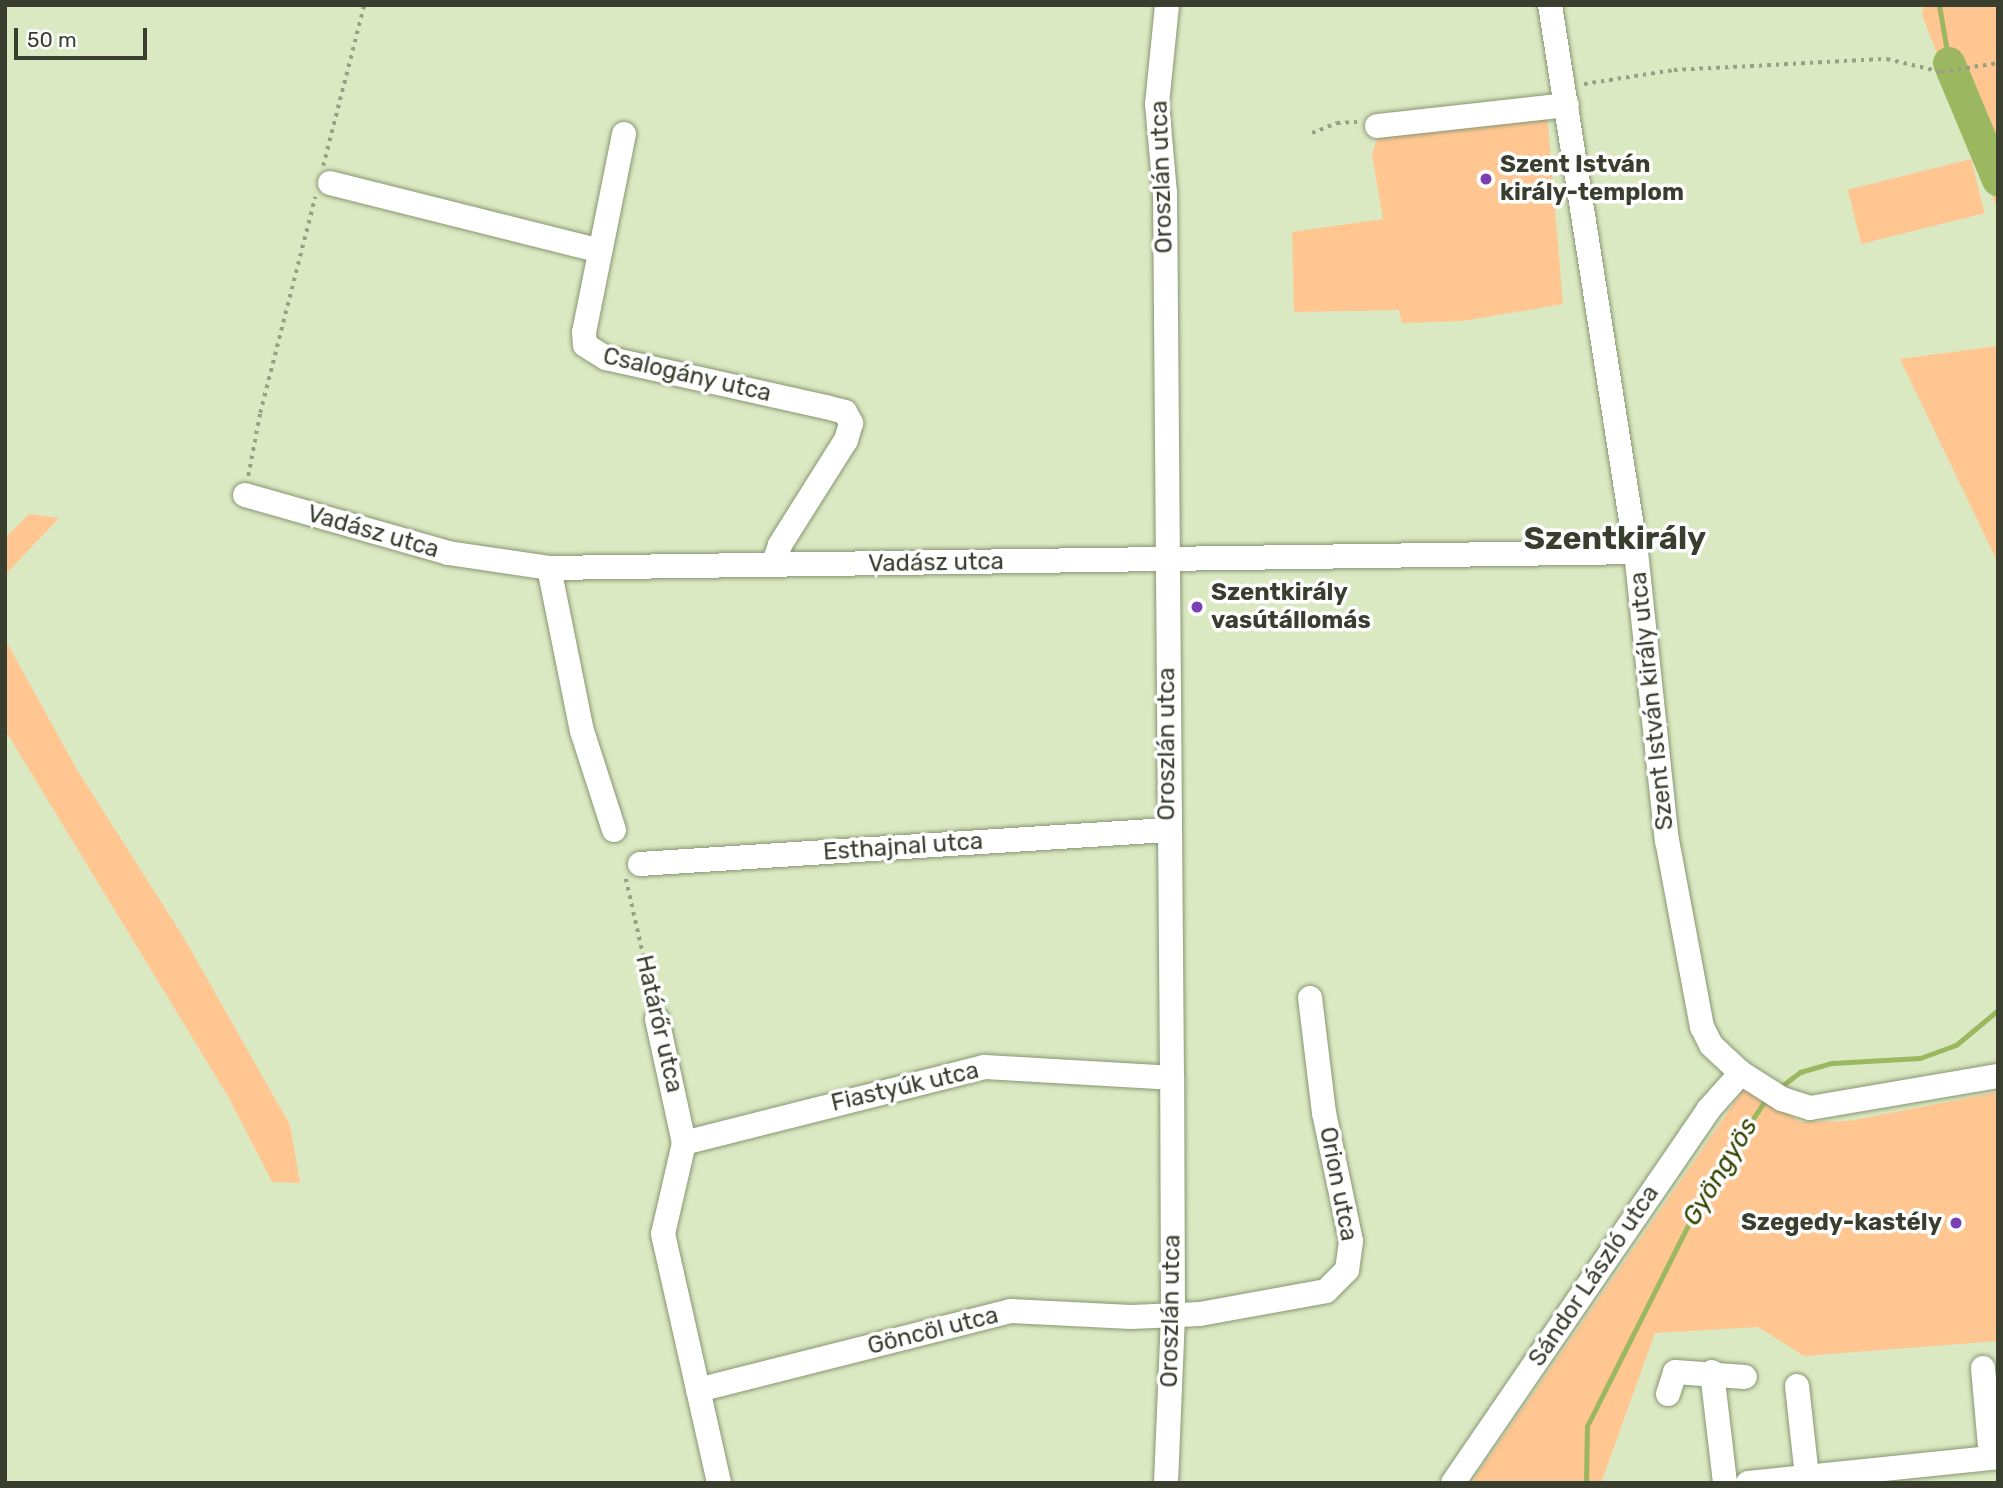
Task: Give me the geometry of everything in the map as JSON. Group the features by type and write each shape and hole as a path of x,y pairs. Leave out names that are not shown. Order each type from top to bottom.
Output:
{"street":[{"name":"Oroszlán utca","path":"1166,1483 1173,1315 1172,1078 1167,830 1164,192 1157,104 1167,5"},
{"name":"Szent István király utca","path":"1550,5 1636,552 1663,816 1697,1007 1710,1045 1741,1073 1773,1094 1823,1108 1998,1076"},
{"path":"1377,126 1565,95"},
{"name":"Csalogány utca","path":"624,134 584,331 585,345 595,354 845,412 851,423 846,440 780,545 773,565"},
{"path":"322,186 600,251"},
{"name":"Vadász utca","path":"245,495 471,558 549,568 1636,552"},
{"path":"549,568 582,731 614,830"},
{"name":"Esthajnal utca","path":"631,866 1167,830"},
{"name":"Orion utca","path":"1173,1315 1326,1291 1347,1270 1351,1241 1324,1113 1310,998"},
{"name":"Határőr utca","path":"657,1019 684,1143 663,1234 719,1483"},
{"name":"Fiastyúk utca","path":"684,1143 984,1067 1172,1078"},
{"name":"Sándor László utca","path":"1453,1483 1708,1110 1741,1073"},
{"name":"Göncöl utca","path":"698,1390 1011,1311 1173,1315"},
{"path":"1748,1483 1855,1477 1994,1458 1983,1368"},
{"path":"1668,1394 1675,1372 1712,1372 1745,1377"},
{"path":"1712,1372 1725,1483"},
{"path":"1795,1479 1797,1386"}],"path":[{"path":"245,495 260,413 322,186 364,5"},
{"path":"1565,95 1674,70 1887,59 1941,72 1998,64"},
{"path":"1312,133 1337,123 1377,126"},
{"name":"Határőr utca","path":"631,866 657,1019"}],"shaded area":[{"path":"1923,5 1998,5 1998,211 1922,15"},
{"path":"1547,114 1563,304 1463,321 1402,323 1399,310 1294,312 1292,232 1383,219 1372,155 1377,139 1387,133"},
{"path":"1971,159 1985,213 1861,244 1848,190"},
{"path":"1998,346 1998,563 1900,359"},
{"path":"29,514 59,518 5,575 5,538"},
{"path":"5,639 76,768 184,938 290,1125 300,1183 272,1182 229,1098 5,730"},
{"path":"1746,1086 1800,1122 1849,1121 1998,1092 1998,1341 1804,1356 1758,1327 1655,1333 1601,1483 1471,1483"}],"waterway":[{"path":"1939,5 1949,63"},
{"name":"Gyöngyös","path":"1949,63 1998,180"},
{"name":"Gyöngyös","path":"1779,1088 1800,1072 1832,1063 1920,1058 1956,1045 1998,1010"},
{"name":"Gyöngyös","path":"1586,1483 1587,1426 1705,1191 1766,1099"}],"place":[{"name":"Szent István király-templom","path":"1486,179"},
{"name":"Szentkirály vasútállomás","path":"1197,607"},
{"name":"Szegedy-kastély","path":"1956,1223"}],"district":[{"name":"Szentkirály","path":"1615,538"}]}
